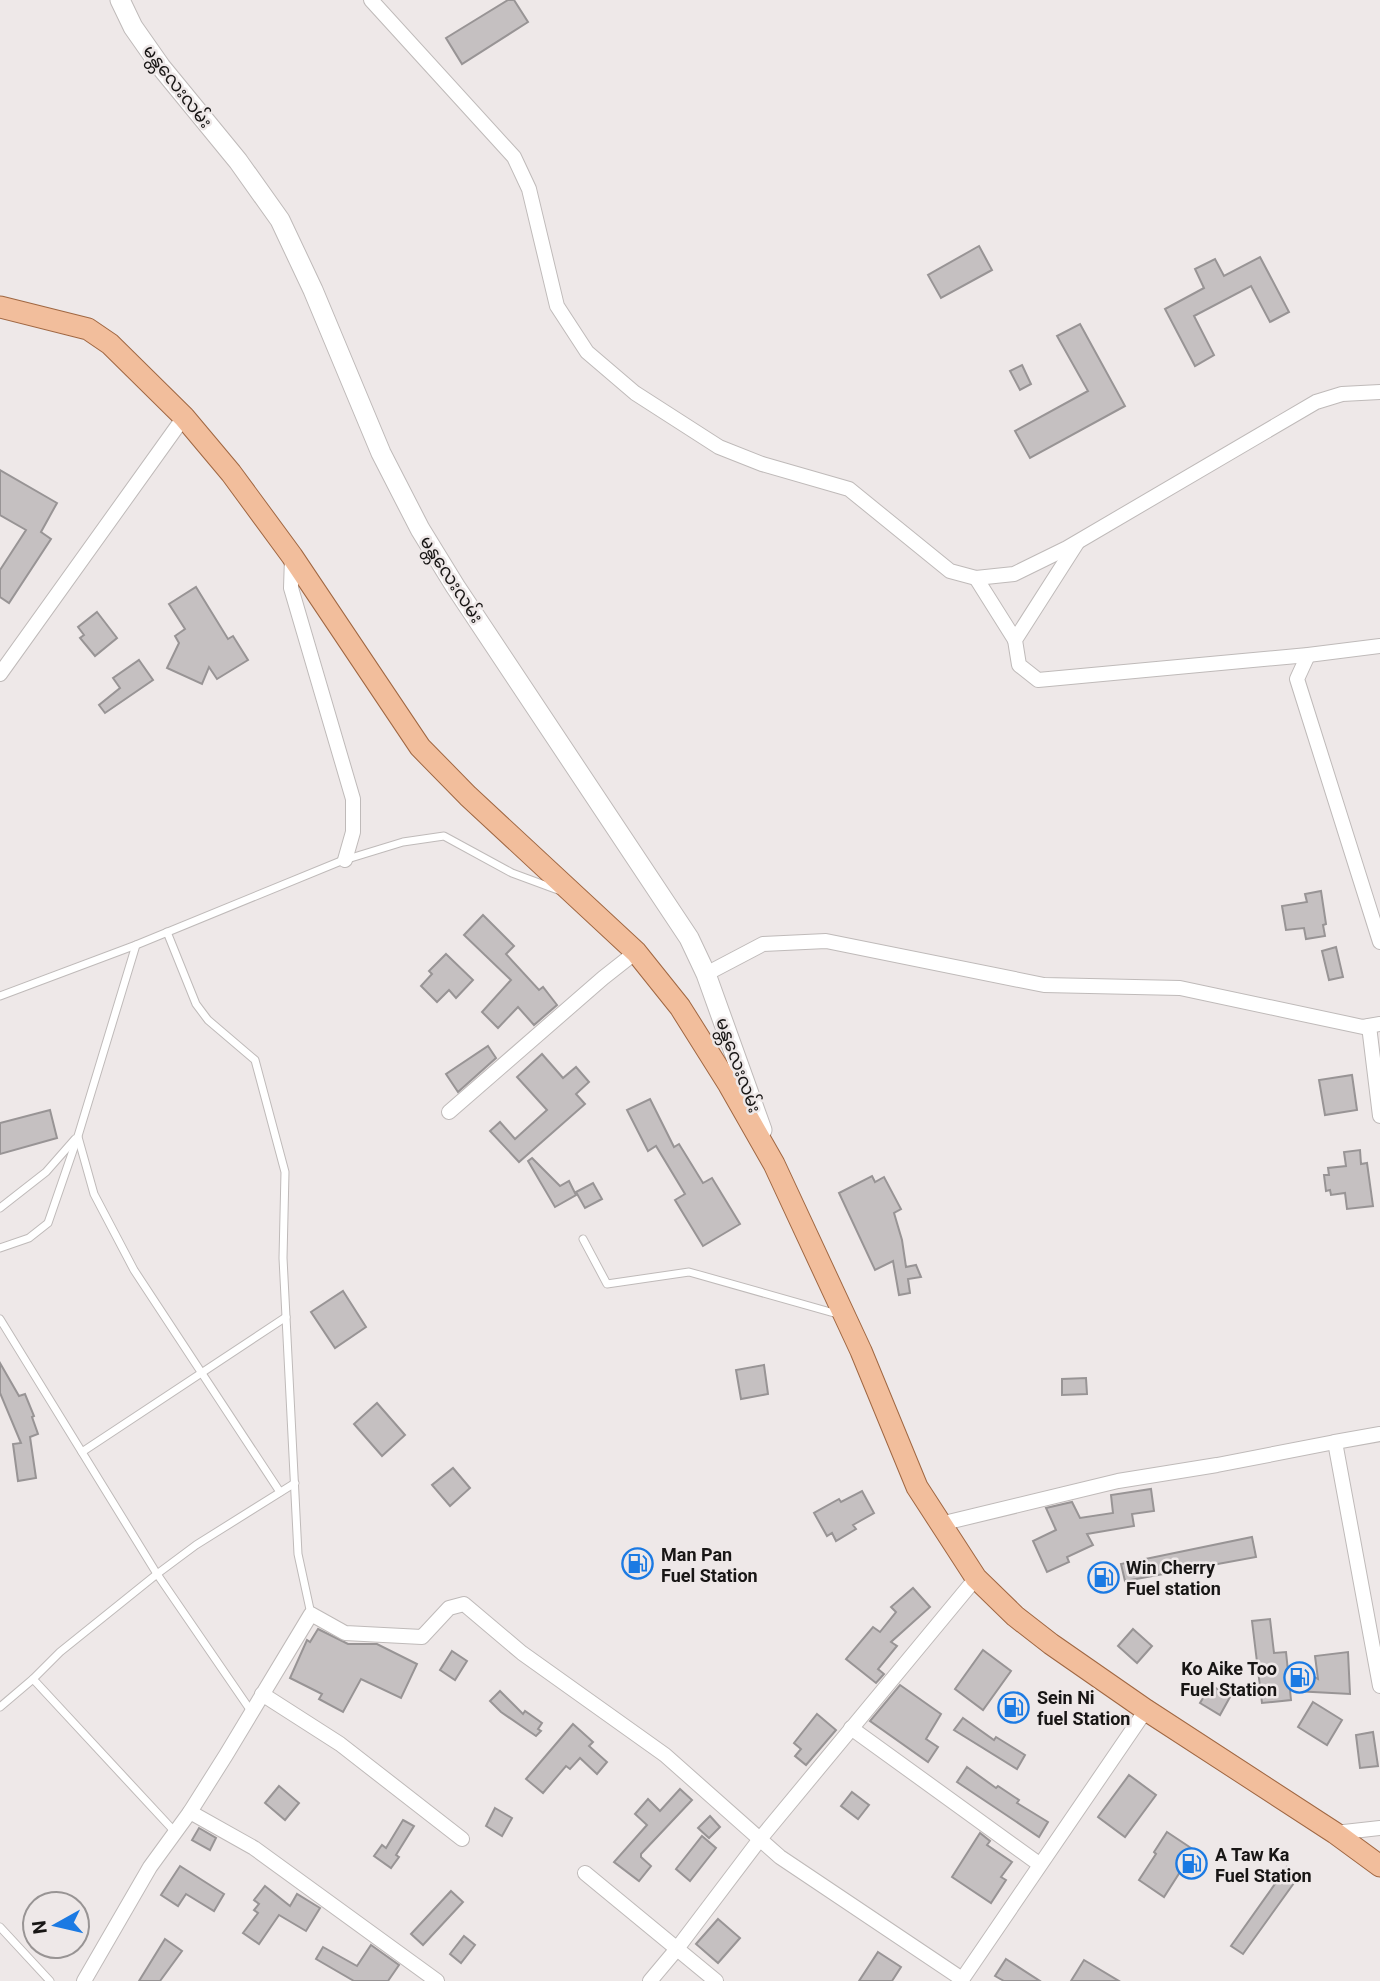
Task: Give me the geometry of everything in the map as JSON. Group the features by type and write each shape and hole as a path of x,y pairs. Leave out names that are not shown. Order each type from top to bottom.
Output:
{"main road":[{"name":"မန္တလေးလမ်း","path":"120,0 133,27 162,67 238,162 280,220 313,290 381,453 420,529 689,938 706,975 774,1164"},
{"path":"0,307 88,329 110,344 184,417 231,473 292,556 420,747 468,796 636,952 680,1007 774,1164 845,1316 917,1487 976,1578 1014,1616 1146,1710 1335,1833 1380,1866"}],"street":[{"path":"371,0 514,157 529,189 557,306 587,352 635,393 719,447 762,464 849,489 950,571 976,578 1014,574 1078,542 1316,402 1342,394 1380,392"},
{"path":"0,674 184,417"},
{"path":"1015,640 1078,542"},
{"path":"292,556 291,587 353,799 353,832 345,860"},
{"path":"976,578 1015,640 1018,665 1038,680 1380,646"},
{"path":"1297,679 1308,655"},
{"path":"1274,658 1297,679 1380,942"},
{"path":"706,975 762,944 826,941 1044,985 1180,988 1374,1025 1380,1116"},
{"path":"449,1112 636,952"},
{"path":"940,1524 1118,1481 1380,1434"},
{"path":"1335,1442 1380,1686"},
{"path":"650,1981 760,1839 976,1578"},
{"path":"84,1981 150,1867 190,1812 311,1614 345,1633 422,1637 449,1608 464,1604 522,1653 666,1755 780,1857 962,1980 1146,1710"},
{"path":"262,1694 340,1744 462,1839"},
{"path":"851,1728 1040,1864"},
{"path":"190,1812 254,1848 437,1981"},
{"path":"1335,1833 1380,1828"},
{"path":"585,1873 716,1981"}],"lane":[{"path":"0,985 2,995 135,945 345,860 403,842 444,836 512,873 579,898"},
{"path":"166,932 197,1004 208,1020 255,1060 285,1172 282,1258 298,1554 311,1614"},
{"path":"0,1248 29,1238 48,1223 78,1136 135,945"},
{"path":"0,1208 46,1172 78,1136"},
{"path":"78,1136 94,1194 134,1270 280,1492"},
{"path":"583,1239 607,1284 689,1272 845,1316"},
{"path":"82,1452 286,1317"},
{"path":"0,1319 157,1574 252,1712"},
{"path":"0,1707 60,1652 157,1574 196,1545 295,1483"},
{"path":"33,1679 175,1832"},
{"path":"1,1930 50,1981"}],"building":[{"path":"508,0 514,0 528,22 462,64 446,38"},
{"path":"979,246 992,270 941,298 928,275"},
{"path":"1260,257 1289,312 1270,322 1251,286 1194,316 1214,355 1195,366 1165,309 1204,288 1195,269 1215,259 1224,276"},
{"path":"1080,324 1125,406 1030,458 1015,431 1088,391 1057,336"},
{"path":"1022,365 1031,384 1020,390 1010,371"},
{"path":"0,470 57,503 41,532 51,539 9,603 0,597 0,570 26,530 0,515"},
{"path":"196,587 228,639 233,636 248,660 217,679 209,667 202,684 167,668 179,643 175,636 185,629 169,604"},
{"path":"97,612 117,638 95,656 80,638 84,635 78,627"},
{"path":"139,660 153,680 105,713 99,705 120,688 113,678"},
{"path":"1321,891 1325,936 1306,939 1304,928 1286,930 1282,906 1307,902 1305,894"},
{"path":"483,915 514,946 506,954 539,990 543,987 557,1005 534,1025 518,1007 498,1028 482,1012 511,980 464,935"},
{"path":"1336,947 1343,977 1329,980 1322,951"},
{"path":"446,954 473,980 456,998 449,990 437,1002 421,986 432,974 429,971"},
{"path":"488,1046 496,1058 458,1092 446,1074"},
{"path":"542,1054 563,1078 576,1067 589,1082 576,1094 585,1104 519,1162 490,1131 500,1122 515,1139 547,1110 517,1077"},
{"path":"1352,1075 1357,1110 1325,1115 1319,1080"},
{"path":"650,1099 674,1147 679,1144 703,1183 712,1178 740,1224 703,1246 675,1200 685,1194 656,1146 648,1151 627,1110"},
{"path":"50,1110 57,1138 0,1154 0,1123"},
{"path":"1360,1150 1361,1164 1367,1163 1373,1206 1347,1209 1345,1193 1331,1195 1330,1190 1326,1191 1324,1175 1329,1175 1328,1168 1346,1166 1344,1152"},
{"path":"532,1158 560,1186 569,1181 576,1195 555,1207 528,1161"},
{"path":"872,1176 875,1182 884,1177 901,1209 894,1213 906,1267 916,1265 921,1277 908,1279 910,1293 899,1295 893,1261 875,1270 839,1193"},
{"path":"593,1183 602,1199 585,1208 576,1192"},
{"path":"343,1291 366,1327 335,1348 311,1312"},
{"path":"0,1363 19,1396 25,1394 34,1416 32,1417 38,1434 30,1437 36,1478 18,1481 13,1444 21,1443 0,1393"},
{"path":"764,1365 768,1394 741,1399 736,1370"},
{"path":"1086,1378 1087,1394 1062,1395 1062,1379"},
{"path":"377,1403 405,1435 382,1456 354,1424"},
{"path":"453,1468 470,1488 450,1506 432,1485"},
{"path":"1151,1489 1154,1511 1132,1514 1134,1526 1087,1534 1093,1545 1067,1557 1069,1562 1047,1572 1033,1541 1056,1530 1046,1508 1072,1502 1080,1518 1113,1513 1111,1495"},
{"path":"862,1491 874,1513 853,1525 856,1529 836,1541 832,1533 827,1536 814,1513 839,1499 841,1502"},
{"path":"1252,1537 1256,1557 1125,1581 1121,1564"},
{"path":"913,1588 930,1607 891,1642 897,1646 878,1669 884,1674 876,1683 846,1659 873,1627 880,1632 896,1612 891,1607"},
{"path":"1270,1619 1274,1653 1286,1652 1291,1700 1262,1703 1252,1621"},
{"path":"318,1629 348,1644 377,1644 417,1664 401,1698 361,1679 343,1712 319,1699 322,1694 290,1678 307,1640 310,1642"},
{"path":"1133,1629 1152,1646 1137,1663 1118,1646"},
{"path":"983,1650 1011,1671 983,1710 955,1689"},
{"path":"452,1651 467,1661 455,1680 440,1670"},
{"path":"1348,1652 1350,1694 1295,1691 1305,1672 1318,1679 1315,1656"},
{"path":"900,1685 941,1714 926,1739 938,1747 928,1762 870,1721"},
{"path":"1211,1685 1230,1697 1220,1715 1200,1703"},
{"path":"500,1691 523,1714 525,1711 542,1723 538,1729 541,1731 536,1736 490,1701"},
{"path":"1313,1702 1342,1720 1327,1745 1298,1727"},
{"path":"817,1714 836,1730 806,1765 795,1756 801,1749 794,1743"},
{"path":"963,1718 994,1740 996,1737 1025,1755 1017,1769 954,1730"},
{"path":"573,1724 593,1742 589,1746 607,1762 597,1774 580,1758 570,1769 566,1766 543,1793 526,1779"},
{"path":"1373,1732 1378,1766 1360,1768 1356,1735"},
{"path":"967,1767 1048,1822 1039,1837 957,1782"},
{"path":"1129,1775 1156,1795 1125,1837 1098,1817"},
{"path":"279,1786 299,1803 285,1820 265,1803"},
{"path":"680,1789 692,1800 641,1854 651,1866 639,1881 614,1862 647,1825 635,1814 648,1799 660,1811"},
{"path":"852,1792 869,1805 858,1819 841,1806"},
{"path":"495,1808 512,1818 502,1836 486,1826"},
{"path":"710,1816 720,1827 709,1838 698,1828"},
{"path":"403,1820 414,1826 391,1868 374,1856 382,1845 386,1848"},
{"path":"199,1828 216,1838 210,1850 192,1840"},
{"path":"1167,1832 1194,1850 1164,1897 1139,1880"},
{"path":"980,1833 990,1841 987,1845 1012,1862 1001,1877 1006,1880 991,1903 952,1877"},
{"path":"702,1836 716,1848 690,1881 676,1869"},
{"path":"180,1866 224,1894 214,1911 186,1894 178,1906 161,1895"},
{"path":"1287,1867 1299,1876 1243,1954 1231,1946"},
{"path":"265,1886 290,1906 297,1894 320,1908 306,1931 279,1915 259,1944 243,1933 258,1913 254,1910 259,1904 254,1900"},
{"path":"451,1891 463,1902 423,1945 411,1934"},
{"path":"718,1919 740,1938 718,1963 696,1944"},
{"path":"464,1936 475,1945 461,1963 450,1954"},
{"path":"165,1939 182,1951 160,1981 139,1981"},
{"path":"371,1945 399,1965 388,1981 354,1981 316,1959 323,1947 357,1966"},
{"path":"878,1952 901,1967 892,1981 859,1981"},
{"path":"1006,1959 1040,1981 1004,1981 995,1976"},
{"path":"1084,1960 1119,1981 1071,1981"}],"place":[{"name":"Man Pan Fuel Station","path":"638,1564"},
{"name":"Win Cherry Fuel station","path":"1103,1577"},
{"name":"Ko Aike Too Fuel Station","path":"1300,1678"},
{"name":"Sein Ni fuel Station","path":"1014,1707"},
{"name":"A Taw Ka Fuel Station","path":"1192,1864"}]}
